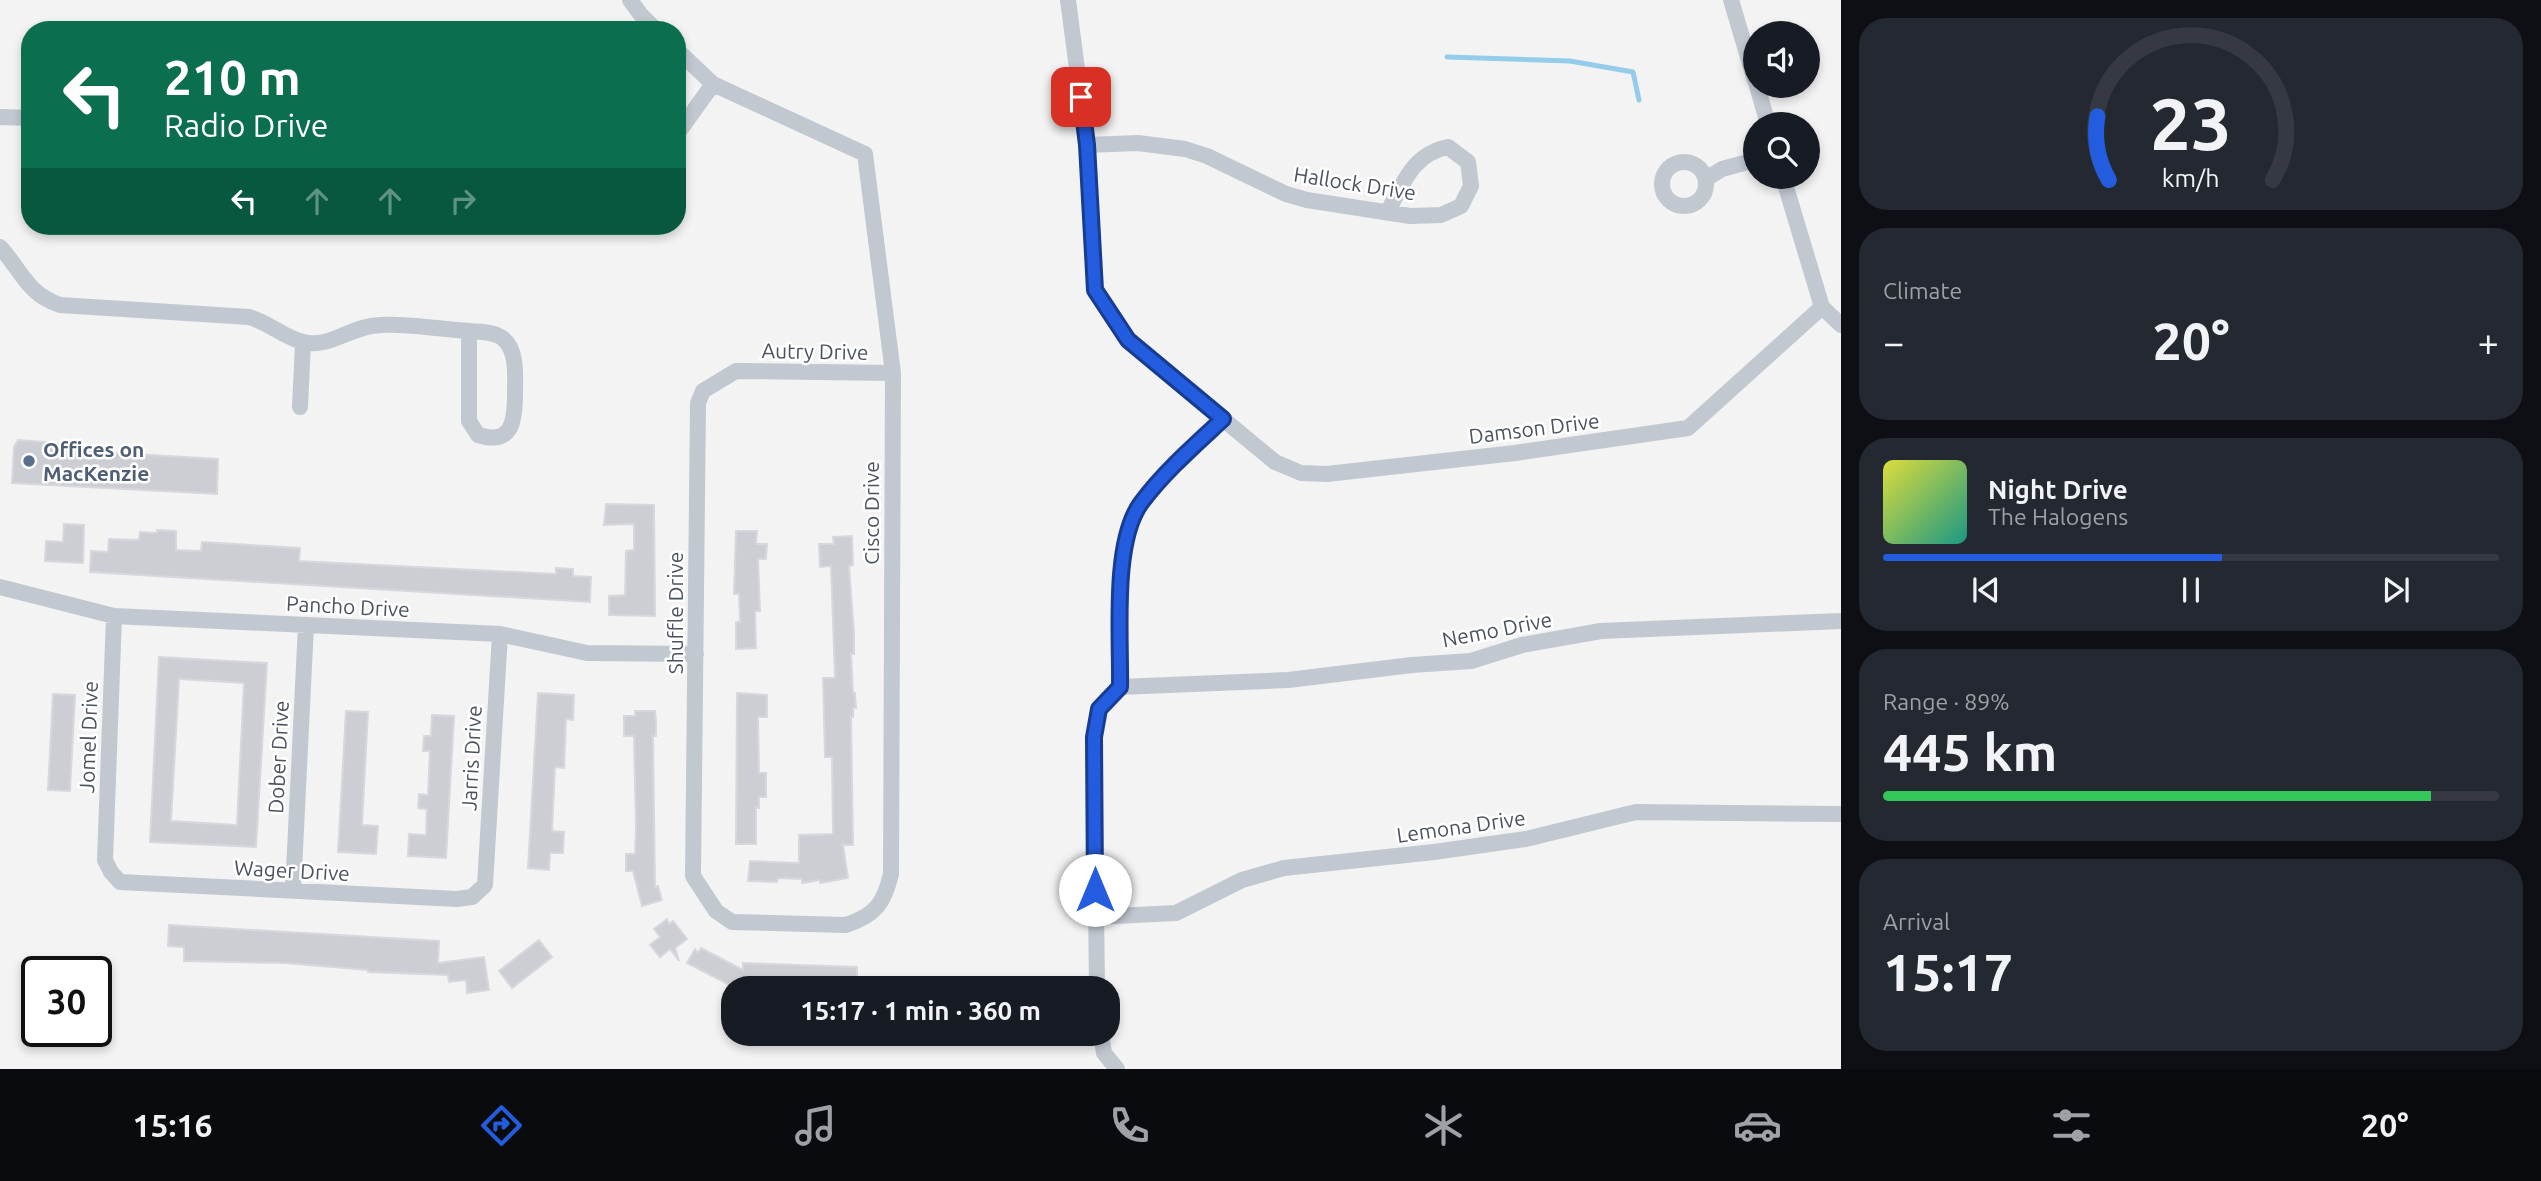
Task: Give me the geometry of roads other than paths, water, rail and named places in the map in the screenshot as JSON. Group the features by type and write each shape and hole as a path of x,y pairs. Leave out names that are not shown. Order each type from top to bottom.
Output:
{"street":[{"path":"631,0 647,21"},
{"name":"Damson Drive","path":"1068,0 1087,145 1095,290 1128,340 1275,461 1301,473 1327,474 1515,453 1688,428 1822,307"},
{"path":"1731,0 1743,40"},
{"path":"686,58 713,84 686,122"},
{"name":"Cisco Drive","path":"693,876 716,911 732,922 846,925 874,911 885,896 891,874 893,373 865,154 713,84"},
{"path":"0,117 21,118"},
{"name":"Hallock Drive","path":"1087,145 1138,143 1185,149 1207,156 1286,194 1307,200 1410,216 1441,215 1461,205 1471,186 1468,162 1448,147 1434,150 1413,166 1388,211"},
{"path":"1706,179 1722,169 1743,163"},
{"path":"1787,189 1822,307 1841,325"},
{"path":"0,247 35,293 44,300 60,305 249,317 261,320 303,342 331,341 370,326 468,331 502,337 513,356 515,367 513,424 508,432 499,438 478,435 469,421 468,331"},
{"path":"300,407 303,342"},
{"name":"Autry Drive","path":"736,371 893,373"},
{"name":"Shuffle Drive","path":"693,876 698,403 703,390 736,371"},
{"path":"1097,976 1094,737 1099,709 1120,687 1121,555 1139,505 1167,472 1223,419"},
{"name":"Pancho Drive","path":"0,587 114,615 500,634 587,653 696,654"},
{"name":"Jomel Drive","path":"105,860 114,615"},
{"name":"Nemo Drive","path":"1120,687 1288,680 1471,660 1521,645 1601,631 1841,621"},
{"name":"Dober Drive","path":"293,891 306,625"},
{"name":"Jarris Drive","path":"485,885 500,634"},
{"name":"Lemona Drive","path":"1095,917 1176,913 1242,880 1284,868 1526,839 1636,813 1841,814"},
{"name":"Wager Drive","path":"105,860 120,882 457,899 472,897 485,885"},
{"path":"1103,1046 1104,1054 1117,1069"}],"waterway":[{"path":"1447,57 1570,61 1633,72 1639,100"}],"place":[{"name":"Offices on MacKenzie","path":"29,461"}]}
